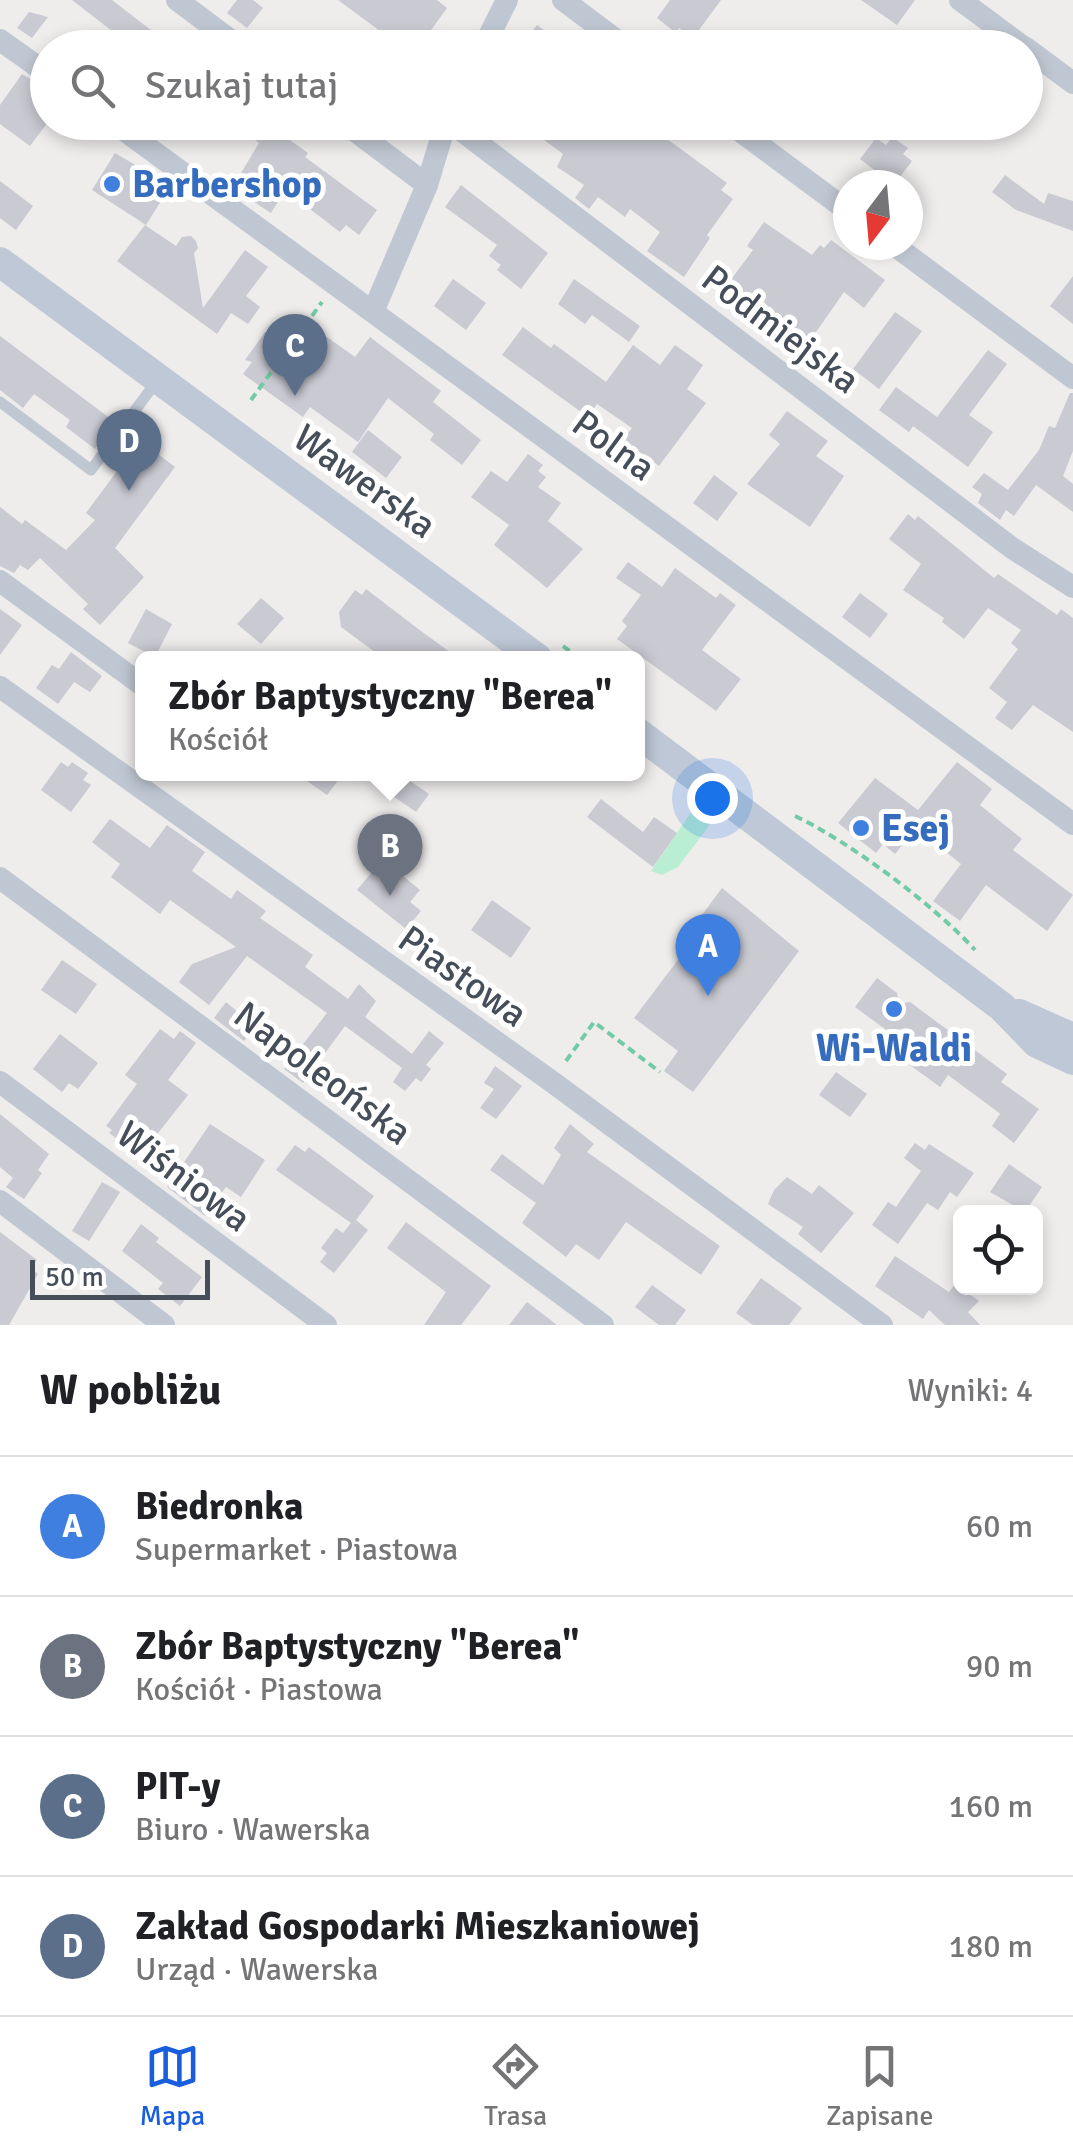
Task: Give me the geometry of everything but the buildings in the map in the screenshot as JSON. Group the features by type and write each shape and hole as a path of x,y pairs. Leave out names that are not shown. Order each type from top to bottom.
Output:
{"street":[{"path":"177,0 217,30"},
{"path":"491,30 507,0"},
{"path":"563,0 603,30"},
{"path":"960,0 1001,30"},
{"path":"0,40 30,61"},
{"path":"1043,61 1073,83"},
{"name":"Polna","path":"137,140 1073,824"},
{"path":"367,140 427,184"},
{"path":"372,312 442,140"},
{"name":"Podmiejska","path":"472,140 1012,548 1073,587"},
{"path":"752,140 833,200"},
{"path":"914,260 1073,378"},
{"name":"Wawerska","path":"0,262 528,651"},
{"path":"0,581 135,680"},
{"name":"Piastowa","path":"0,688 551,1081 882,1325"},
{"path":"645,739 1002,1007 1038,1043 1073,1060"},
{"name":"Napoleońska","path":"0,878 603,1325"},
{"path":"1002,1007 1073,1038"},
{"name":"Wiśniowa","path":"0,1082 326,1325"},
{"path":"0,1201 164,1325"}],"lane":[{"path":"0,402 91,470 159,379"}],"path":[{"path":"251,400 334,285"},
{"path":"793,814 825,830 954,926 981,957"},
{"path":"551,1081 594,1022 660,1072"}],"green space":[{"path":"692,811 710,824 708,827 678,867 662,875 651,871"}],"place":[{"name":"Barbershop","path":"112,184"},
{"name":"PIT-y","path":"295,396"},
{"name":"Zakład Gospodarki Mieszkaniowej","path":"129,491"},
{"name":"Esej","path":"861,828"},
{"name":"Zbór Baptystyczny \"Berea\"","path":"390,896"},
{"name":"Biedronka","path":"708,996"},
{"name":"Wi-Waldi","path":"894,1009"}]}
